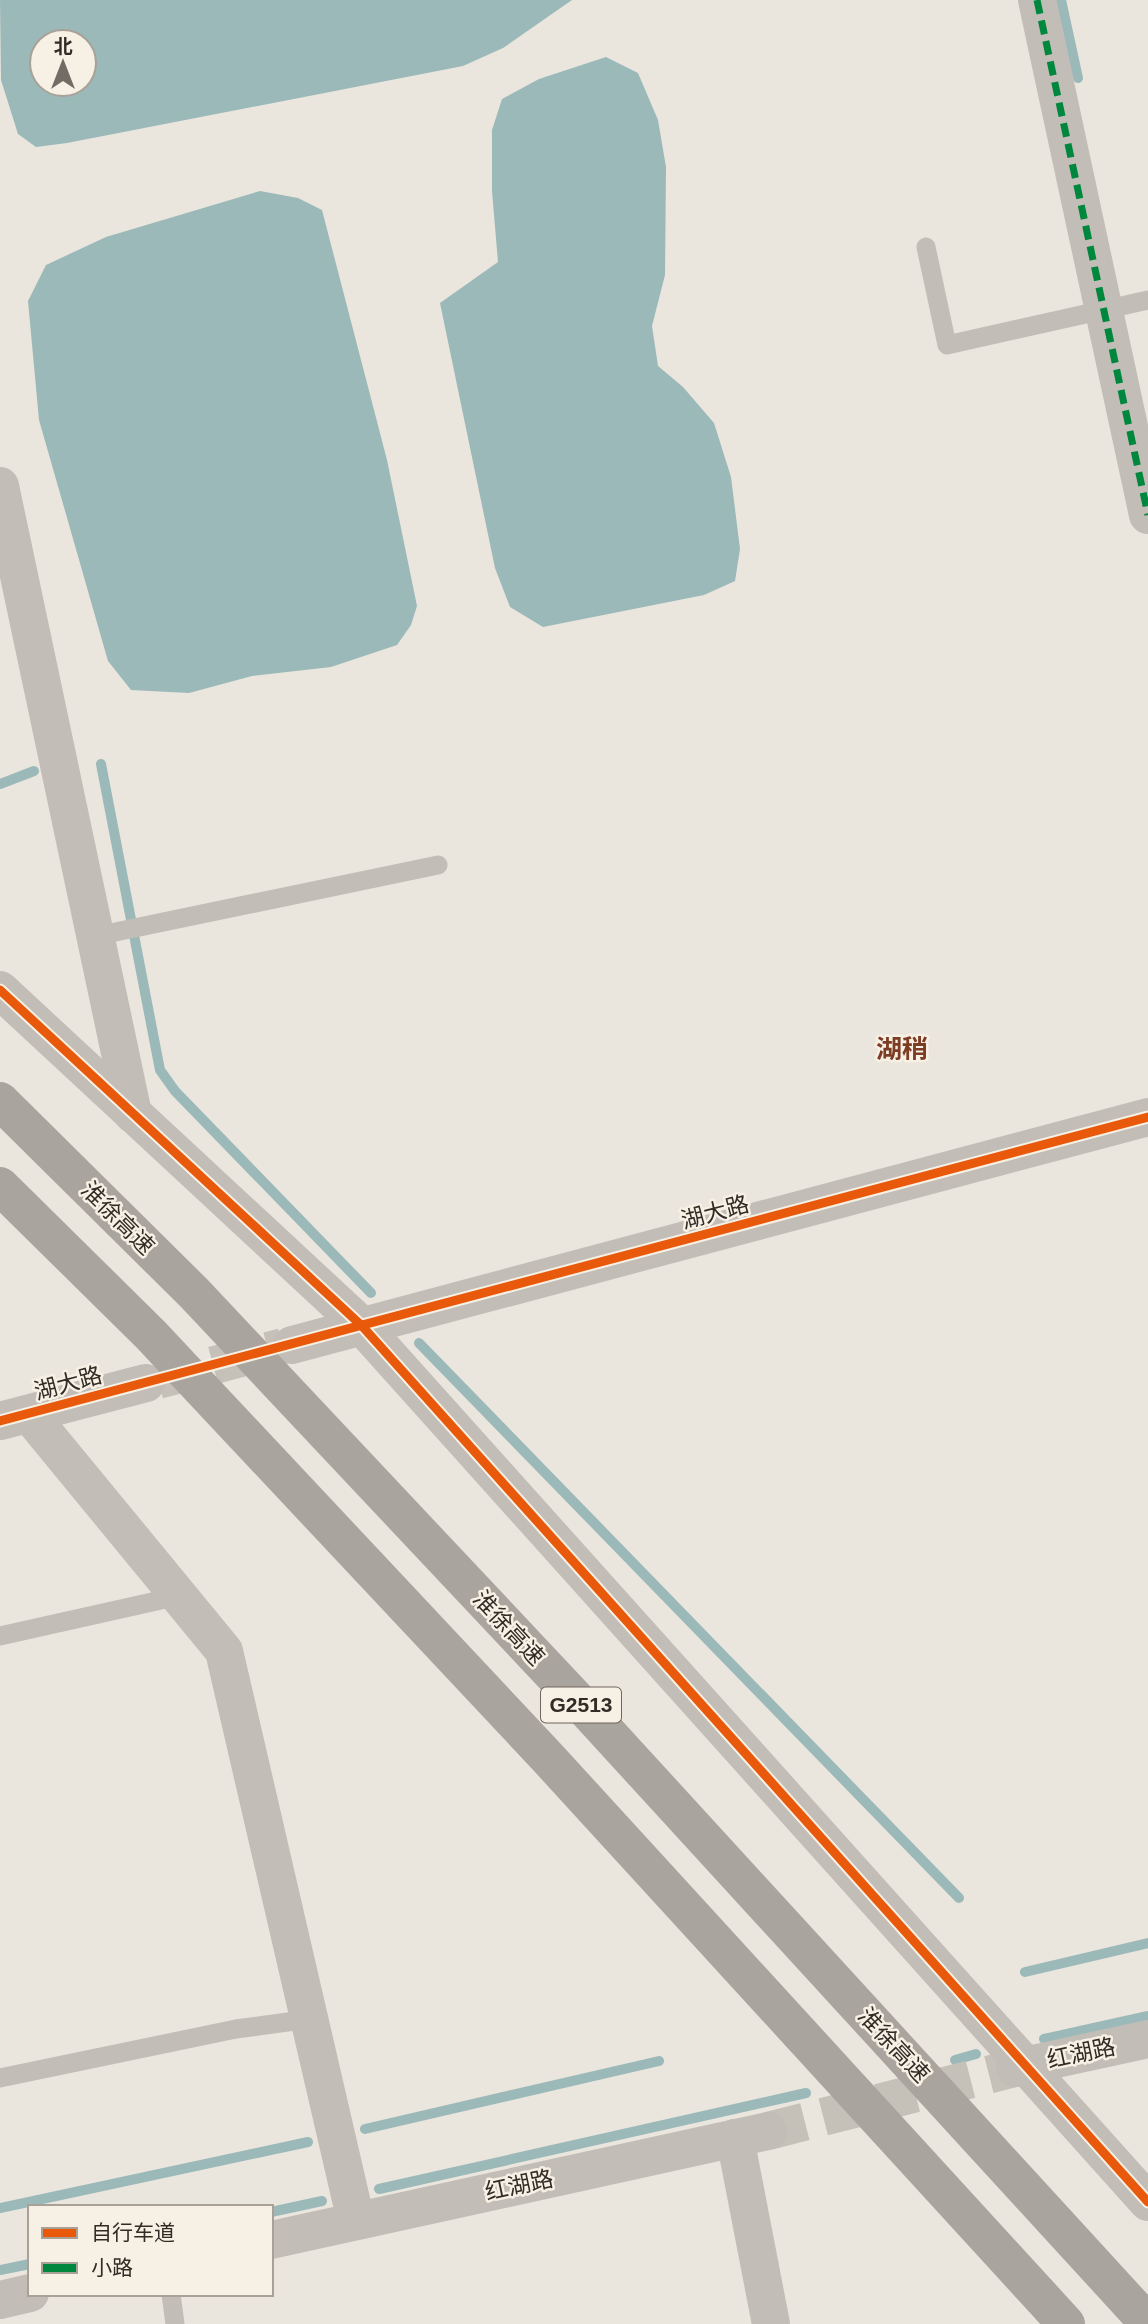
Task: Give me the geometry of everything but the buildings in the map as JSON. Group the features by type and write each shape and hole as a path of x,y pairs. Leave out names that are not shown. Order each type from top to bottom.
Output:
{"highway":[{"name":"淮徐高速","path":"0,1101 194,1293 592,1716 1148,2323"},
{"name":"G2513","path":"0,1186 150,1335 500,1707 1066,2324"}],"street":[{"path":"1037,0 1148,515"},
{"path":"0,486 133,1114"},
{"path":"0,990 362,1326 1020,2067 1148,2202"},
{"name":"湖大路","path":"292,1345 1148,1117"},
{"name":"湖大路","path":"14,1417 146,1383"},
{"path":"14,1417 179,1596 225,1651 356,2221"},
{"name":"红湖路","path":"1020,2067 1148,2039"},
{"name":"红湖路","path":"273,2240 751,2134 771,2324"},
{"path":"0,2300 28,2293"}],"lane":[{"path":"926,247 947,345 1148,300"},
{"path":"96,936 438,865"},
{"path":"0,1636 179,1596"},
{"path":"0,2078 236,2029 310,2019"},
{"path":"171,2296 175,2324"}],"water":[{"path":"0,0 572,0 503,48 463,66 67,143 36,147 18,134 1,80"},
{"path":"606,57 638,73 658,120 666,167 665,275 652,326 658,366 683,387 714,423 731,477 740,549 735,581 704,595 543,627 510,607 495,568 440,303 498,262 492,191 492,130 502,99 539,79"},
{"path":"260,191 298,198 322,210 387,460 417,606 411,625 397,645 331,667 252,676 189,693 131,690 108,661 39,420 28,301 46,265 106,237"}],"waterway":[{"path":"1061,0 1078,78"},
{"path":"101,764 160,1070 175,1091 371,1293"},
{"path":"0,784 34,771"},
{"path":"419,1343 959,1898"},
{"path":"1025,1972 1148,1943"},
{"path":"1044,2039 1148,2016"},
{"path":"955,2060 976,2054"},
{"path":"365,2129 659,2061"},
{"path":"379,2189 806,2093"},
{"path":"0,2208 308,2142"},
{"path":"273,2212 322,2201"},
{"path":"0,2270 28,2264"}],"tunnel":[{"path":"158,1380 283,1347"},
{"path":"768,2131 1015,2068"}],"marked path":[{"path":"1037,0 1148,515"}],"cycle path":[{"path":"0,990 362,1326 1148,2202"},
{"path":"0,1421 1148,1117"}],"district":[{"name":"湖稍","path":"902,1049"}]}
